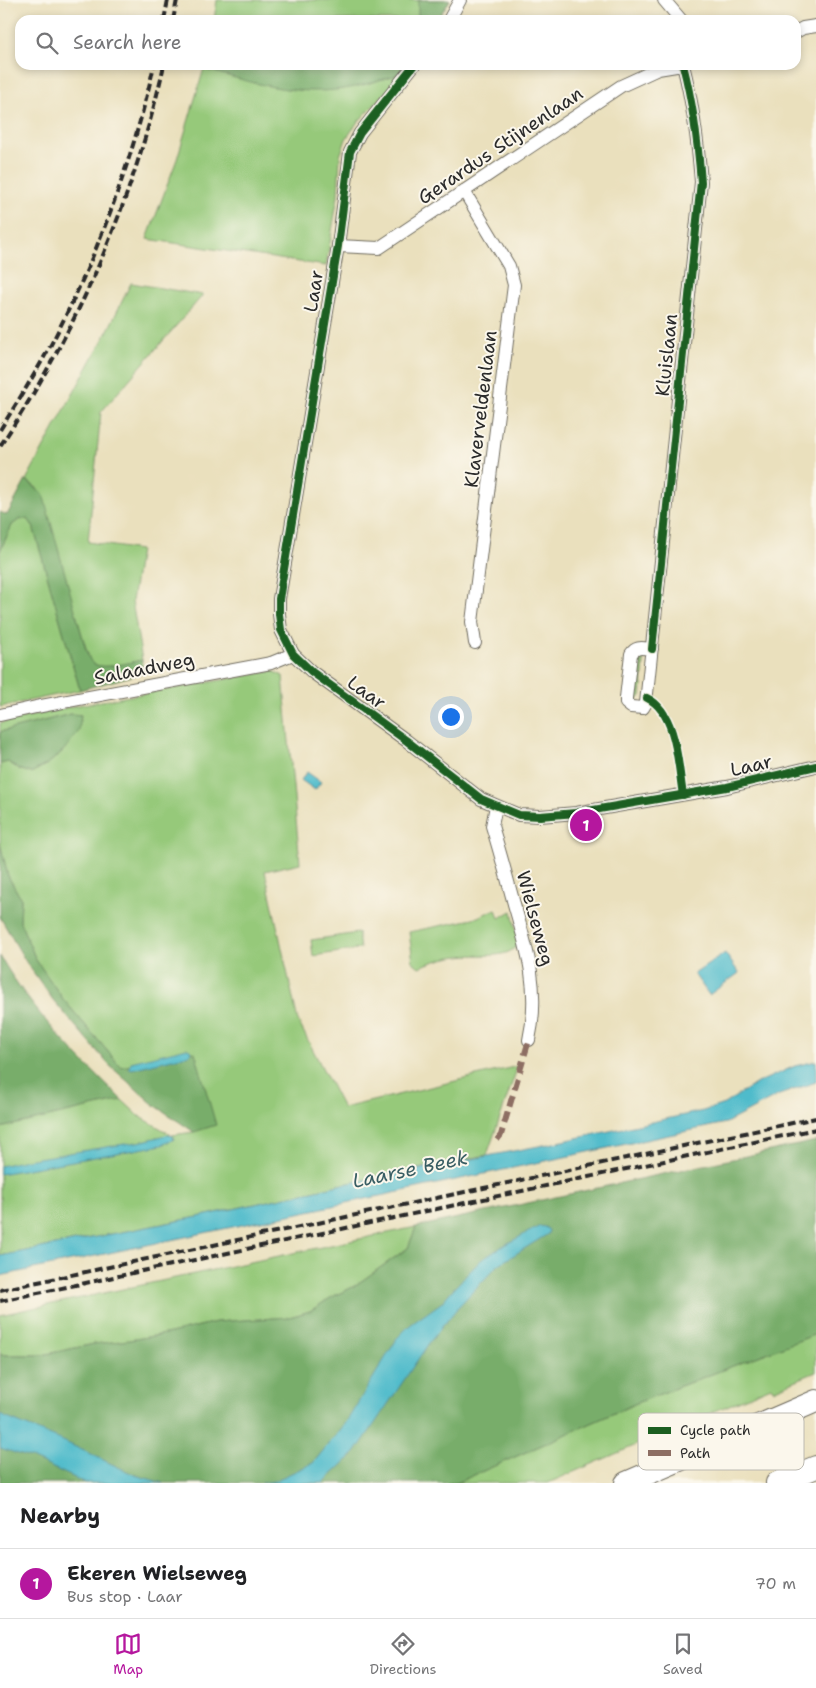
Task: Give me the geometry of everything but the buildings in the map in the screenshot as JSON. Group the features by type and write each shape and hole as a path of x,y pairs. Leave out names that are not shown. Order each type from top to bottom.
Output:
{"highway":[{"path":"788,1413 816,1401"},
{"path":"777,1483 816,1467"},
{"path":"626,1483 656,1470"}],"street":[{"path":"452,15 460,0"},
{"path":"664,0 677,15"},
{"path":"801,29 816,26"},
{"name":"Laar","path":"410,70 360,133 350,152 338,246 279,599 281,630 293,654 312,672 407,741 481,800 519,815 540,816 576,813 727,787 816,766"},
{"name":"Gerardus Stijnenlaan","path":"338,246 379,248 621,86 656,70"},
{"name":"Kluislaan","path":"652,649 701,182 696,129 684,70"},
{"name":"Klaverveldenlaan","path":"464,191 509,266 514,285 472,622 475,643"},
{"name":"Salaadweg","path":"0,715 271,663 293,654"},
{"name":"Wielseweg","path":"496,806 492,826 529,954 534,988 534,1009 529,1040"}],"green space":[{"path":"217,0 450,0 440,15 215,15"},
{"path":"418,0 450,0 440,15 418,15"},
{"path":"204,70 329,70 404,73 357,123 346,139 340,156 338,196 326,266 147,239 177,159"},
{"path":"208,70 406,70 404,73 359,86 325,91 290,89 256,83"},
{"path":"131,283 203,295 101,412 88,542 140,550 132,601 142,660 108,667 95,665 90,661 37,488 26,480 108,330"},
{"path":"26,480 43,494 90,660 98,666 104,666 142,660 143,673 80,690 33,526 28,519 20,519 12,525 0,551 0,512 7,515"},
{"path":"20,519 28,519 33,526 80,690 0,707 0,551 12,525"},
{"path":"637,657 642,658 644,662 641,696 637,700 632,698"},
{"path":"273,671 283,676 300,863 265,871 298,1021 343,1108 518,1066 487,1155 339,1185 198,1217 0,1256 0,1128 122,1100 139,1116 172,1135 194,1132 121,1067 63,999 36,960 20,922 21,899 8,876 0,843 0,764 8,762 19,769 31,773 49,763 65,749 81,715 71,714 0,732 0,723 73,706"},
{"path":"71,714 81,715 79,731 65,749 49,763 31,773 19,769 8,762 0,764 0,732"},
{"path":"0,843 8,876 21,899 20,922 36,960 63,999 121,1067 195,1052 216,1125 194,1132 153,1104 109,1065 53,1000 26,962 0,917"},
{"path":"496,909 499,918 512,911 519,944 514,949 507,953 492,955 450,957 419,967 413,962 409,932 473,919"},
{"path":"358,933 360,949 313,956 311,940"},
{"path":"0,956 41,1015 72,1050 122,1100 0,1128"},
{"path":"816,1141 816,1334 639,1402 456,1483 0,1483 0,1355 42,1355 94,1344 171,1333 216,1322 290,1317 310,1311 332,1297 353,1287 408,1248 416,1227"},
{"path":"416,1227 408,1248 353,1287 332,1297 310,1311 290,1317 216,1322 171,1333 94,1344 42,1355 0,1355 0,1315"},
{"path":"816,1334 816,1372 773,1390 771,1387 711,1413 638,1413 638,1444 548,1483 456,1483 639,1402"}],"water":[{"path":"307,772 321,782 315,790 301,780"},
{"path":"725,953 739,973 709,995 694,974"},
{"path":"187,1048 191,1052 189,1055 132,1069 129,1068 131,1062"},
{"path":"816,1061 816,1082 779,1095 726,1123 0,1276 0,1256 198,1217 339,1185 549,1144 703,1111 724,1104 757,1083 795,1066"},
{"path":"172,1135 174,1139 162,1145 0,1174 0,1166 143,1141"},
{"path":"540,1226 549,1230 548,1234 498,1265 459,1306 429,1343 355,1453 323,1483 262,1483 274,1481 313,1463 345,1424 398,1337 410,1325 441,1303 481,1260"},
{"path":"0,1415 61,1440 135,1475 163,1483 86,1483 31,1458 0,1448"}],"railway":[{"path":"165,15 168,0"},
{"path":"174,15 177,0"},
{"path":"0,430 47,352 81,284 123,175 153,70"},
{"path":"0,446 54,357 100,263 137,165 163,70"},
{"path":"0,1290 816,1118"},
{"path":"0,1301 816,1129"}],"marked path":[{"path":"497,1140 501,1135 529,1040"}],"cycle path":[{"path":"410,70 360,133 350,152 338,246 279,599 281,630 293,654 312,672 407,741 481,799 519,815 540,816 576,813 727,787 816,766"},
{"path":"652,649 701,182 695,124 684,70"},
{"path":"647,698 657,705 665,715 670,727 677,755 683,795"}],"place":[{"name":"Ekeren Wielseweg","path":"586,825"}],"water label":[{"name":"Laarse Beek","path":"410,1169"}]}
